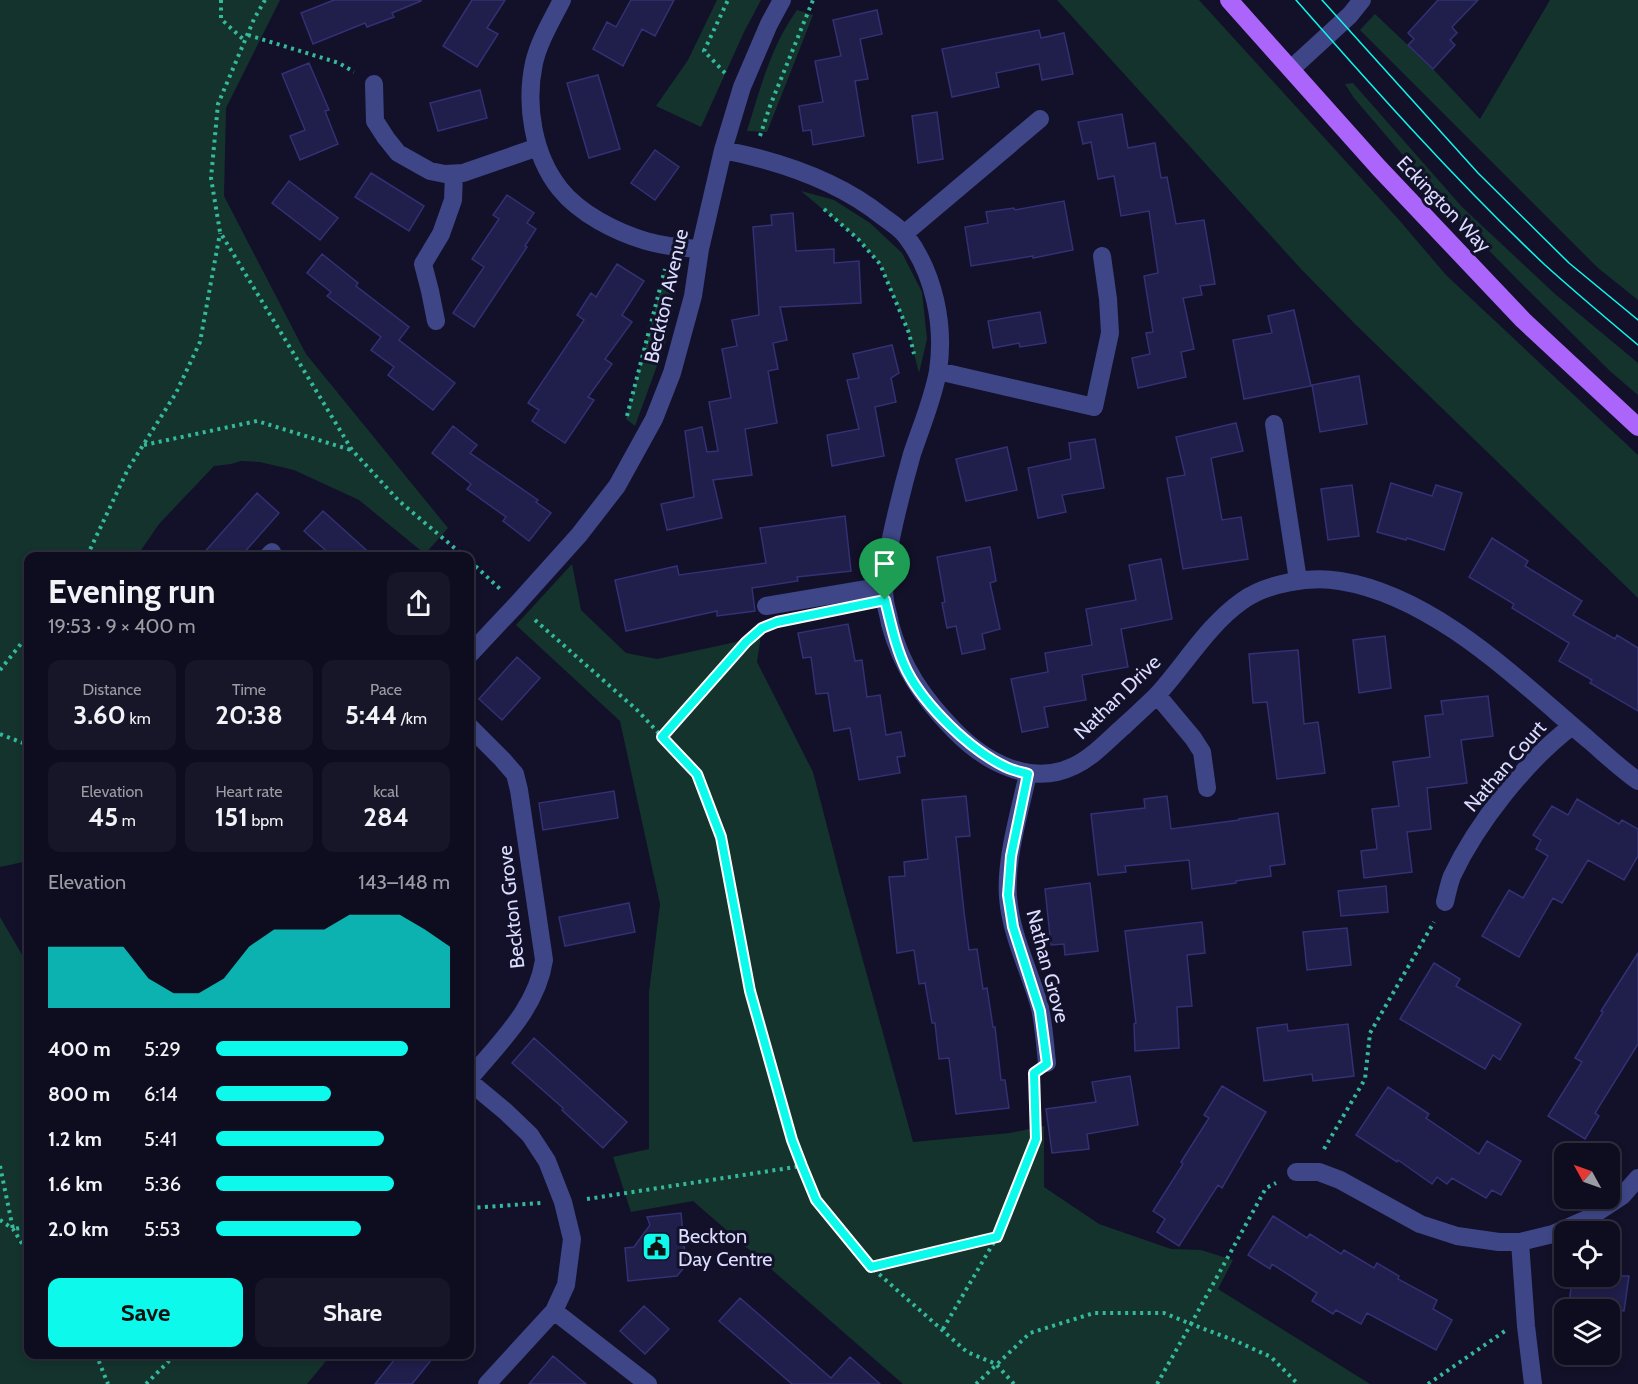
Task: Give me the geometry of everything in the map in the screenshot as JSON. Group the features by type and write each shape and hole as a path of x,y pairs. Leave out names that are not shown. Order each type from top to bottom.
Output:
{"main road":[{"name":"Eckington Way","path":"1229,0 1379,168 1523,320 1638,427"}],"street":[{"path":"562,0 545,33 534,62 531,92 532,122 538,147 561,190 583,210 608,226 645,241 672,247 700,249"},
{"name":"Beckton Avenue","path":"474,650 579,535 617,486 654,419 672,373 693,296 700,249 723,150 742,87 782,0"},
{"path":"1291,69 1350,15 1362,0"},
{"path":"374,84 375,121 398,153 430,171 445,174 463,173 538,147"},
{"path":"904,234 1040,119"},
{"name":"Nathan Drive","path":"723,150 753,156 795,169 838,187 870,206 904,234 925,267 934,298 940,334 938,371 897,510 888,555 885,600 894,636 908,672 930,705 960,735 984,754 1006,768 1028,774 1052,773 1074,766 1097,751 1157,695 1227,612 1246,598 1298,580 1339,580 1380,591 1422,610 1469,639 1638,781"},
{"path":"436,321 423,264 441,234 453,200 454,174"},
{"path":"938,371 1094,407 1110,333 1102,256"},
{"path":"1274,424 1298,580"},
{"path":"766,606 885,586"},
{"path":"1157,695 1202,752 1207,788"},
{"name":"Nathan Court","path":"1445,902 1451,878 1470,843 1496,804 1554,739 1572,726"},
{"name":"Beckton Grove","path":"474,731 515,774 544,960 542,976 527,1005 474,1075"},
{"name":"Nathan Grove","path":"1028,774 1011,856 1008,895 1013,927 1040,1011 1047,1064"},
{"path":"474,1084 530,1135 547,1161 563,1202 572,1239 566,1285 554,1311 488,1384"},
{"path":"1296,1172 1319,1172 1340,1180 1420,1224 1457,1236 1499,1242 1520,1242 1553,1234 1587,1219 1622,1196 1638,1178"},
{"path":"1520,1242 1533,1384"},
{"path":"554,1311 648,1384"}],"path":[{"path":"221,0 221,19 245,41"},
{"path":"89,552 128,469 176,393 200,342 220,232 211,178 218,104 265,0"},
{"path":"728,0 704,51 723,72 742,87"},
{"path":"753,156 770,106 813,0"},
{"path":"248,35 339,63 374,84"},
{"path":"817,203 858,239 880,264 909,333 917,363"},
{"path":"220,232 352,450 399,501 459,552"},
{"path":"626,419 672,247"},
{"path":"142,445 257,421 352,450"},
{"path":"474,565 637,710 697,774 721,837 750,991 792,1140 816,1200 871,1267 967,1352 996,1364 1014,1384"},
{"path":"662,737 746,642 762,628"},
{"path":"0,670 24,640"},
{"path":"0,734 24,743"},
{"path":"1157,1384 1266,1188 1296,1172 1326,1148 1365,1079 1370,1033 1445,902"},
{"path":"943,1329 997,1237 1036,1139 1034,1073 1047,1064"},
{"path":"0,1166 13,1229 24,1247"},
{"path":"474,1208 563,1202 802,1166"},
{"path":"0,1220 13,1229 24,1228"},
{"path":"871,1267 997,1237"},
{"path":"976,1384 1030,1333 1094,1313 1164,1313 1271,1357 1298,1384"},
{"path":"1428,1384 1505,1331 1526,1326"},
{"path":"98,1359 108,1384"},
{"path":"146,1384 171,1359"}],"green space":[{"path":"0,0 280,0 226,108 224,196 306,354 448,528 427,552 423,552 359,500 294,470 260,462 241,461 214,466 159,524 140,552 24,552 24,862 0,867"},
{"path":"717,0 761,0 701,127 656,106 688,60"},
{"path":"1057,0 1199,0 1400,221 1446,275 1638,455 1638,598 1301,269"},
{"path":"1550,0 1638,0 1638,300 1598,268 1360,30 1375,14 1433,69 1480,119"},
{"path":"797,10 813,15 767,132 747,131 773,53"},
{"path":"1353,83 1462,207 1555,294 1638,363 1638,395 1611,372 1454,215 1354,98 1345,84"},
{"path":"801,191 834,200 870,223 902,253 922,292 927,339 919,373 909,333 880,264 858,239"},
{"path":"665,272 673,280 675,299 666,341 635,426 626,419"},
{"path":"572,564 581,610 626,653 657,659 736,642 762,628 757,662 813,772 913,1142 1010,1133 1044,1126 1044,1187 1099,1224 1171,1249 1201,1250 1233,1260 1218,1289 1370,1384 903,1384 693,1201 631,1212 613,1157 649,1149 649,992 660,904 620,721 516,625"},
{"path":"0,917 24,958 24,1359 328,1359 307,1384 0,1384"}],"building":[{"path":"334,0 421,1 392,13 394,17 367,27 365,23 313,44 301,13"},
{"path":"472,0 505,0 487,28 498,34 477,67 443,46"},
{"path":"631,0 674,0 655,36 642,29 623,66 593,49 607,22 616,27"},
{"path":"1438,0 1478,0 1452,27 1457,33 1450,40 1455,45 1433,69 1408,45 1414,39 1408,33"},
{"path":"877,10 882,34 860,39 868,79 855,81 864,136 813,145 811,130 803,131 799,106 823,102 815,61 841,56 833,20"},
{"path":"1039,30 1041,38 1064,33 1073,74 1042,80 1039,64 996,73 999,87 952,97 942,49"},
{"path":"309,63 329,110 325,111 338,144 300,160 290,136 305,130 282,74"},
{"path":"598,75 620,149 589,158 567,83"},
{"path":"480,90 487,118 438,131 430,103"},
{"path":"937,112 943,159 918,163 912,116"},
{"path":"1122,114 1128,148 1155,143 1161,178 1167,177 1176,224 1204,220 1215,284 1200,286 1202,295 1183,298 1194,349 1181,352 1186,377 1138,388 1132,358 1150,354 1146,333 1153,332 1144,276 1158,273 1149,211 1121,216 1114,176 1098,179 1091,142 1083,144 1078,122"},
{"path":"655,150 679,167 655,200 631,183"},
{"path":"371,173 424,206 409,231 355,197"},
{"path":"289,181 338,218 320,240 272,203"},
{"path":"507,195 534,213 527,223 536,229 525,246 527,247 474,327 453,313 484,267 472,259 499,219 493,215"},
{"path":"1064,201 1073,250 971,266 965,227 988,223 986,212 1014,208 1015,210"},
{"path":"793,213 796,251 834,249 834,263 859,261 861,303 780,307 787,340 773,343 778,369 768,371 777,423 745,429 752,475 713,480 722,518 667,530 661,504 694,497 685,431 702,427 707,452 718,451 709,402 731,398 722,349 737,346 732,320 759,315 753,227 772,225 771,215"},
{"path":"322,254 358,283 356,286 409,327 399,340 455,383 433,410 388,375 394,367 371,350 381,337 327,296 331,292 307,273"},
{"path":"617,264 644,281 622,315 632,322 605,359 612,364 588,397 594,400 565,443 532,421 539,410 528,403 584,320 577,315 591,293 596,297"},
{"path":"1294,310 1311,386 1244,399 1233,340 1272,333 1268,316"},
{"path":"1040,312 1046,343 1020,347 1019,343 993,348 988,321"},
{"path":"892,345 899,373 891,378 896,402 875,407 884,456 832,466 827,435 859,429 847,380 859,378 853,354"},
{"path":"1359,376 1367,424 1320,432 1312,385"},
{"path":"1236,423 1243,451 1211,458 1222,520 1241,517 1248,559 1183,569 1167,478 1185,475 1176,437"},
{"path":"453,426 477,445 470,453 538,500 536,502 551,513 529,541 503,521 506,517 467,489 471,484 432,453"},
{"path":"1095,439 1104,488 1062,495 1066,512 1038,518 1028,468 1071,459 1069,443"},
{"path":"1007,447 1017,490 966,501 956,459"},
{"path":"1391,483 1432,496 1436,485 1462,493 1444,550 1407,538 1406,540 1377,532"},
{"path":"1352,485 1359,536 1328,540 1321,489"},
{"path":"257,493 279,513 245,552 205,552"},
{"path":"323,511 369,552 328,552 304,531"},
{"path":"845,516 851,571 797,577 798,581 752,588 755,611 717,616 717,611 626,631 615,580 677,566 679,575 766,563 760,528"},
{"path":"1492,538 1528,561 1525,566 1582,601 1573,615 1615,639 1617,635 1638,648 1638,711 1590,683 1592,680 1559,661 1569,643 1512,608 1514,604 1469,577"},
{"path":"990,547 996,581 990,583 1000,629 982,634 985,649 962,654 956,626 947,628 937,557"},
{"path":"1161,559 1172,619 1121,629 1128,667 1082,675 1086,700 1044,707 1048,727 1022,732 1011,679 1048,672 1045,653 1092,645 1086,609 1136,600 1129,565"},
{"path":"848,624 855,661 862,660 867,697 880,695 886,735 901,732 905,756 897,757 900,773 859,780 850,728 834,731 828,693 816,694 811,657 803,658 798,633"},
{"path":"1385,636 1391,688 1359,693 1353,640"},
{"path":"1298,650 1304,724 1318,722 1325,773 1277,779 1267,702 1253,703 1249,654"},
{"path":"517,657 540,678 502,720 479,699"},
{"path":"1488,696 1493,736 1461,740 1467,783 1427,788 1431,829 1407,832 1412,872 1364,878 1361,851 1377,849 1372,809 1399,806 1393,762 1430,757 1425,716 1443,714 1441,701"},
{"path":"614,791 618,818 543,830 539,803"},
{"path":"966,796 970,836 956,837 969,950 977,949 983,989 987,988 993,1027 995,1027 1001,1080 1005,1080 1009,1108 956,1114 949,1058 939,1059 935,1023 932,1023 925,983 919,984 914,950 897,953 889,877 905,876 904,862 928,859 922,800"},
{"path":"1167,796 1171,829 1278,813 1285,864 1270,866 1271,876 1192,889 1189,860 1125,866 1126,872 1098,875 1091,814 1145,808 1144,799"},
{"path":"1577,799 1619,824 1622,820 1638,829 1638,856 1624,880 1588,860 1562,903 1553,898 1519,957 1482,936 1509,890 1523,898 1548,856 1536,849 1541,840 1533,835 1552,806 1568,815"},
{"path":"1090,883 1098,951 1065,955 1064,944 1051,945 1045,889"},
{"path":"1386,886 1388,912 1341,916 1338,891"},
{"path":"629,903 635,932 565,946 559,917"},
{"path":"1202,922 1205,953 1187,955 1192,1006 1177,1007 1179,1048 1135,1051 1134,1024 1136,1023 1125,931"},
{"path":"1347,928 1351,965 1307,970 1303,932"},
{"path":"1638,953 1638,1044 1595,1113 1599,1116 1585,1139 1548,1116 1582,1062 1575,1058 1603,1012 1601,1011"},
{"path":"1434,963 1460,979 1456,986 1521,1024 1500,1060 1493,1055 1485,1069 1400,1019"},
{"path":"1287,1024 1288,1031 1348,1024 1354,1076 1313,1081 1312,1074 1264,1081 1257,1028"},
{"path":"534,1038 627,1122 603,1148 562,1110 563,1108 512,1063"},
{"path":"1130,1076 1138,1125 1087,1134 1089,1149 1052,1153 1046,1109 1096,1102 1092,1082"},
{"path":"1222,1086 1266,1112 1222,1188 1218,1185 1179,1246 1157,1232 1165,1219 1153,1211 1209,1118 1204,1115"},
{"path":"1388,1087 1429,1114 1426,1118 1479,1154 1487,1141 1521,1161 1501,1195 1492,1190 1486,1198 1452,1178 1447,1184 1437,1177 1432,1184 1356,1135"},
{"name":"Beckton Day Centre","path":"681,1213 686,1265 677,1276 628,1281 625,1248 634,1247 650,1225 647,1217"},
{"path":"1273,1216 1307,1238 1310,1234 1341,1254 1344,1250 1374,1268 1377,1263 1399,1276 1398,1279 1437,1300 1433,1309 1452,1320 1436,1350 1367,1313 1361,1324 1336,1310 1333,1314 1312,1301 1317,1293 1272,1264 1270,1269 1248,1255"},
{"path":"1620,1276 1629,1276 1624,1311 1620,1310 1620,1299 1569,1299 1571,1287 1620,1287"},
{"path":"740,1298 831,1378 850,1357 880,1384 792,1384 719,1321"},
{"path":"644,1306 669,1329 645,1354 620,1331"},
{"path":"553,1356 586,1384 529,1384"},
{"path":"395,1359 432,1359 412,1384 375,1384"}],"tram line":[{"path":"1296,0 1480,201 1545,265 1638,345"},
{"path":"1322,0 1478,173 1569,263 1638,320"}],"place":[{"name":"Beckton Day Centre","path":"657,1247"}],"route":[{"path":"885,600 894,636 908,672 930,705 960,735 984,754 1006,768 1028,774 1011,856 1008,895 1013,927 1040,1011 1047,1064 1034,1073 1036,1139 997,1237 871,1267 816,1200 802,1166 792,1140 750,991 721,837 697,774 662,737 746,642 762,628 777,622 885,600"}]}
